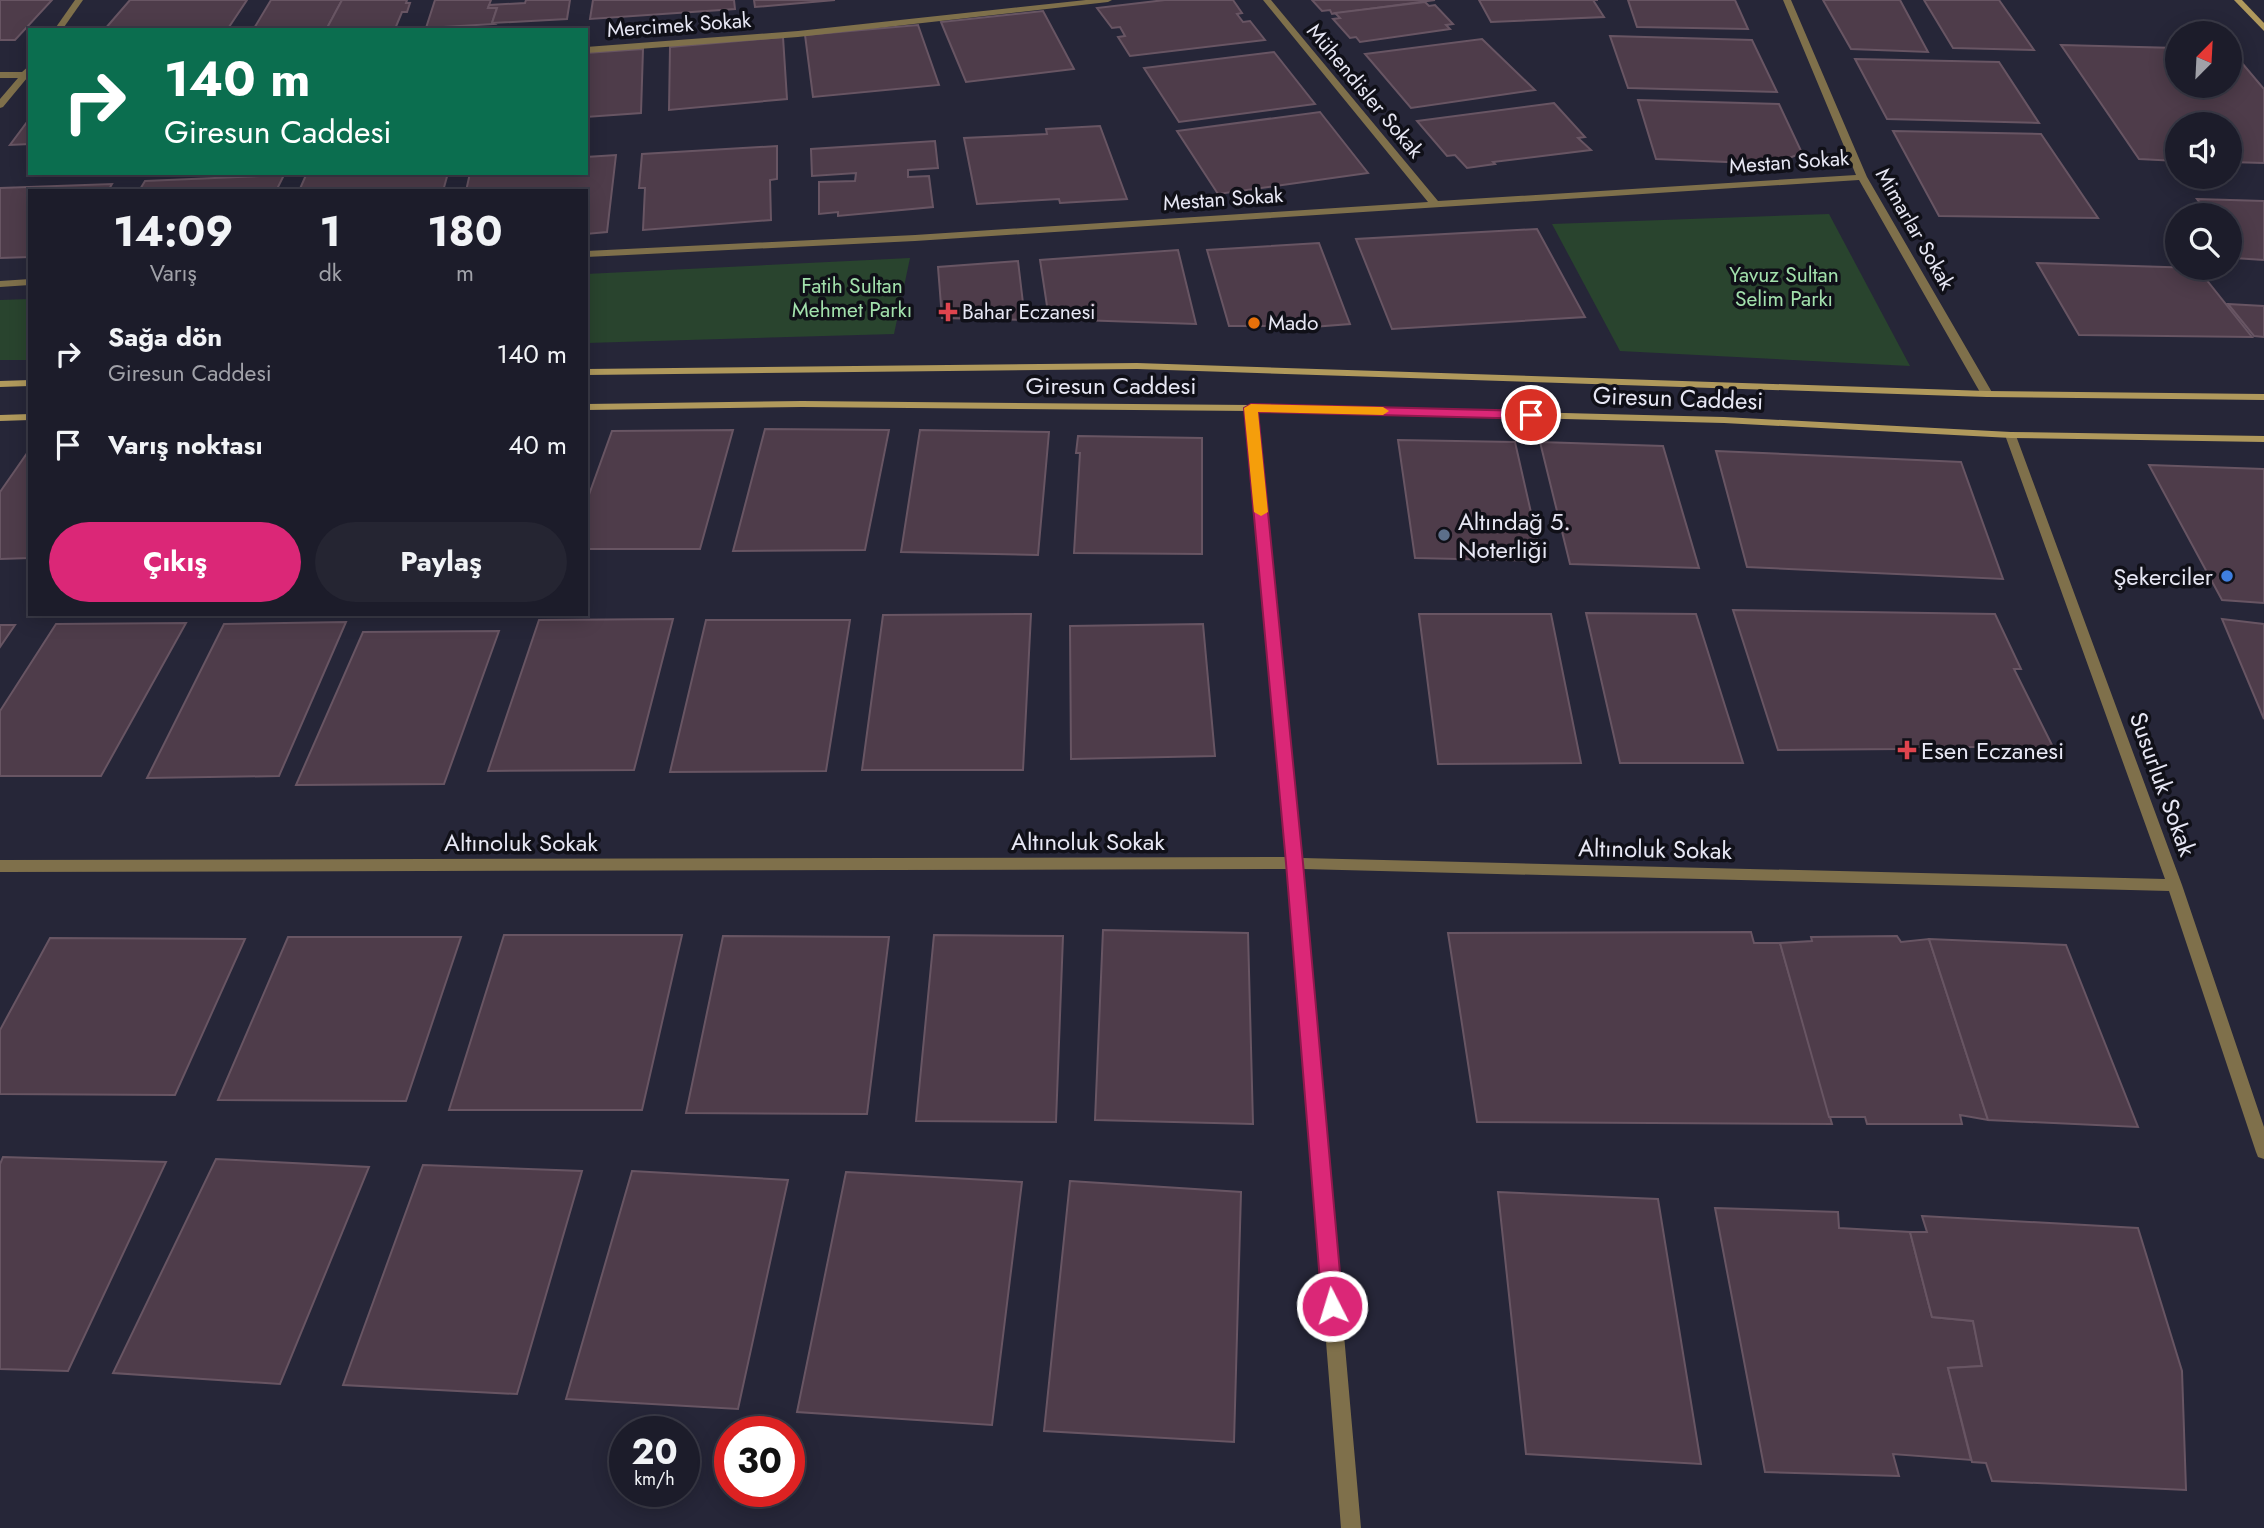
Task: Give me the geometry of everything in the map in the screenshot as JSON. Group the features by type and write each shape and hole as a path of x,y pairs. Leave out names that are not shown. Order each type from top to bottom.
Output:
{"main road":[{"path":"2238,0 2264,28"},
{"name":"Giresun Caddesi","path":"588,372 1137,366 1987,394 2264,397"},
{"path":"0,384 28,383"},
{"name":"Giresun Caddesi","path":"588,407 815,404 1251,408 1724,420 2011,435 2264,439"},
{"path":"0,418 28,417"}],"street":[{"path":"59,28 79,0"},
{"name":"Mercimek Sokak","path":"588,50 798,34 1108,0"},
{"name":"Mühendisler Sokak","path":"1267,0 1436,205"},
{"name":"Mimarlar Sokak","path":"1787,0 1862,177 1987,394"},
{"path":"0,75 28,73"},
{"path":"0,105 28,73"},
{"name":"Mestan Sokak","path":"588,254 915,238 1862,177"},
{"path":"0,284 28,282"},
{"path":"1251,408 1295,863 1351,1528"},
{"name":"Susurluk Sokak","path":"2011,435 2175,885 2264,1152"},
{"name":"Altınoluk Sokak","path":"0,866 1295,863 2175,885"}],"green space":[{"name":"Yavuz Sultan Selim Parkı","path":"1829,214 1910,366 1620,351 1552,224"},
{"name":"Fatih Sultan Mehmet Parkı","path":"910,258 894,334 588,343 588,274"},
{"path":"28,299 28,360 0,360 0,300"}],"building":[{"path":"0,0 52,0 15,40 0,40"},
{"path":"130,0 247,0 228,28 106,28"},
{"path":"271,0 342,0 327,28 254,28"},
{"path":"342,0 407,0 406,3 410,3 407,12 402,12 395,28 327,28"},
{"path":"435,0 491,0 488,8 497,8 492,23 494,24 426,28"},
{"path":"526,0 570,0 567,19 492,23 497,8 488,8 489,5 525,3"},
{"path":"593,0 734,0 735,9 590,19"},
{"path":"754,0 835,0 755,7"},
{"path":"1165,0 1233,0 1242,13 1237,14 1243,22 1250,21 1265,40 1130,56 1118,37 1125,36 1120,27 1112,28 1097,8"},
{"path":"1312,0 1435,0 1332,14 1330,10 1322,11"},
{"path":"1479,0 1593,0 1604,17 1491,22"},
{"path":"1628,0 1735,0 1748,29 1637,27"},
{"path":"1823,0 1900,0 1928,52 1851,49"},
{"path":"1924,0 1999,0 2034,50 1953,48"},
{"path":"1425,2 1429,6 1435,5 1453,24 1446,25 1450,29 1360,42 1356,37 1350,38 1333,19 1340,18 1335,13"},
{"path":"1043,11 1074,69 966,82 941,22"},
{"path":"918,25 939,85 813,97 805,35"},
{"path":"1610,36 1752,40 1777,92 1628,88"},
{"path":"783,37 787,99 669,110 670,47"},
{"path":"1482,39 1535,90 1411,108 1365,54"},
{"path":"2061,45 2165,48 2165,98 2242,98 2242,63 2264,89 2264,163 2242,162 2242,112 2165,112 2165,160 2139,159"},
{"path":"643,49 641,113 588,117 588,53"},
{"path":"1274,52 1315,104 1179,122 1144,68"},
{"path":"1855,59 1999,62 2039,123 1887,119"},
{"path":"1638,100 1779,104 1802,153 1774,164 1656,159"},
{"path":"1554,103 1585,137 1578,138 1591,150 1493,162 1495,164 1467,168 1455,155 1447,156 1417,121"},
{"path":"1320,112 1368,173 1218,194 1177,131"},
{"path":"28,121 28,144 10,145"},
{"path":"1100,126 1127,199 1060,203 1059,199 977,204 964,138 1047,134 1046,129"},
{"path":"1893,131 2041,134 2098,218 1939,216"},
{"path":"935,141 938,168 908,170 908,177 929,176 933,207 838,216 838,212 819,214 819,182 855,181 856,173 812,176 811,149"},
{"path":"777,146 777,179 770,180 771,220 643,230 645,188 639,188 642,154"},
{"path":"616,155 607,232 588,234 588,189 466,189 470,175 588,175 588,157"},
{"path":"284,175 277,189 140,189 145,181"},
{"path":"306,175 447,175 444,189 300,189"},
{"path":"112,184 109,189 28,189 28,257 0,258 0,188"},
{"path":"2197,199 2264,201 2264,260 2242,259 2242,203 2200,203"},
{"path":"1537,229 1585,317 1392,329 1356,239"},
{"path":"1319,243 1350,324 1286,329 1283,326 1229,326 1207,250"},
{"path":"1178,250 1196,324 1049,319 1040,260"},
{"path":"1018,261 1025,320 942,318 938,267"},
{"path":"2037,263 2165,267 2165,280 2207,280 2252,337 2079,335"},
{"path":"2228,304 2264,306 2264,337 2254,336"},
{"path":"765,429 889,430 865,550 733,551"},
{"path":"733,430 700,549 588,549 588,497 612,431"},
{"path":"920,430 1049,432 1038,555 901,552"},
{"path":"1078,436 1202,438 1202,554 1074,553 1080,453 1076,453"},
{"path":"1398,440 1515,442 1542,561 1415,558"},
{"path":"1540,442 1663,446 1699,568 1570,564"},
{"path":"1716,451 1961,462 2003,579 1747,567"},
{"path":"28,452 28,558 0,559 0,492"},
{"path":"2149,465 2264,469 2264,603 2222,600"},
{"path":"1733,610 1995,614 2021,669 2014,669 2053,747 1778,750"},
{"path":"1586,613 1696,614 1743,763 1620,763"},
{"path":"1031,614 1023,770 862,770 883,615"},
{"path":"1419,614 1551,614 1581,763 1438,764"},
{"path":"673,619 634,770 488,771 539,620"},
{"path":"2222,619 2264,624 2264,719"},
{"path":"706,620 850,620 826,771 670,772"},
{"path":"346,622 279,776 147,778 224,624"},
{"path":"186,623 101,776 0,776 0,711 56,624"},
{"path":"1203,624 1215,756 1071,759 1070,626"},
{"path":"0,625 15,625 0,647"},
{"path":"499,631 444,784 296,785 363,632"},
{"path":"1103,930 1248,933 1253,1124 1095,1120"},
{"path":"1751,932 1754,943 1780,943 1832,1124 1477,1122 1448,933"},
{"path":"504,935 682,935 642,1110 449,1110"},
{"path":"934,935 1063,936 1056,1122 916,1121"},
{"path":"723,936 889,937 867,1114 686,1113"},
{"path":"1897,936 1901,942 1929,939 1988,1120 1960,1115 1962,1124 1867,1124 1865,1117 1829,1117 1780,943 1812,941 1811,937"},
{"path":"288,937 461,937 406,1101 218,1100"},
{"path":"50,938 245,939 175,1095 0,1094 0,1030"},
{"path":"1929,939 2066,945 2138,1127 1988,1120"},
{"path":"3,1157 166,1162 68,1371 0,1369 0,1164"},
{"path":"216,1159 369,1167 280,1384 113,1373"},
{"path":"423,1165 582,1171 517,1394 343,1385"},
{"path":"632,1171 788,1180 738,1409 566,1399"},
{"path":"846,1172 1022,1182 992,1425 797,1412"},
{"path":"1070,1181 1241,1192 1234,1442 1044,1431"},
{"path":"1498,1192 1658,1199 1701,1464 1526,1454"},
{"path":"1715,1208 1838,1212 1839,1228 1910,1232 1932,1317 1973,1321 1982,1366 1948,1368 1971,1460 1893,1454 1899,1476 1765,1472"},
{"path":"1922,1216 2138,1228 2182,1371 2186,1490 1992,1481 1986,1463 1972,1462 1948,1368 1982,1366 1973,1321 1932,1317 1910,1232 1927,1232"}],"slow traffic":[{"path":"1261,512 1251,408 1383,411"}],"place":[{"name":"Bahar Eczanesi","path":"948,312"},
{"name":"Mado","path":"1254,323"},
{"name":"Altındağ 5. Noterliği","path":"1444,535"},
{"name":"Şekerciler","path":"2227,576"},
{"name":"Esen Eczanesi","path":"1907,750"}],"route":[{"path":"1332,1306 1295,863 1251,408 1531,415"}]}
